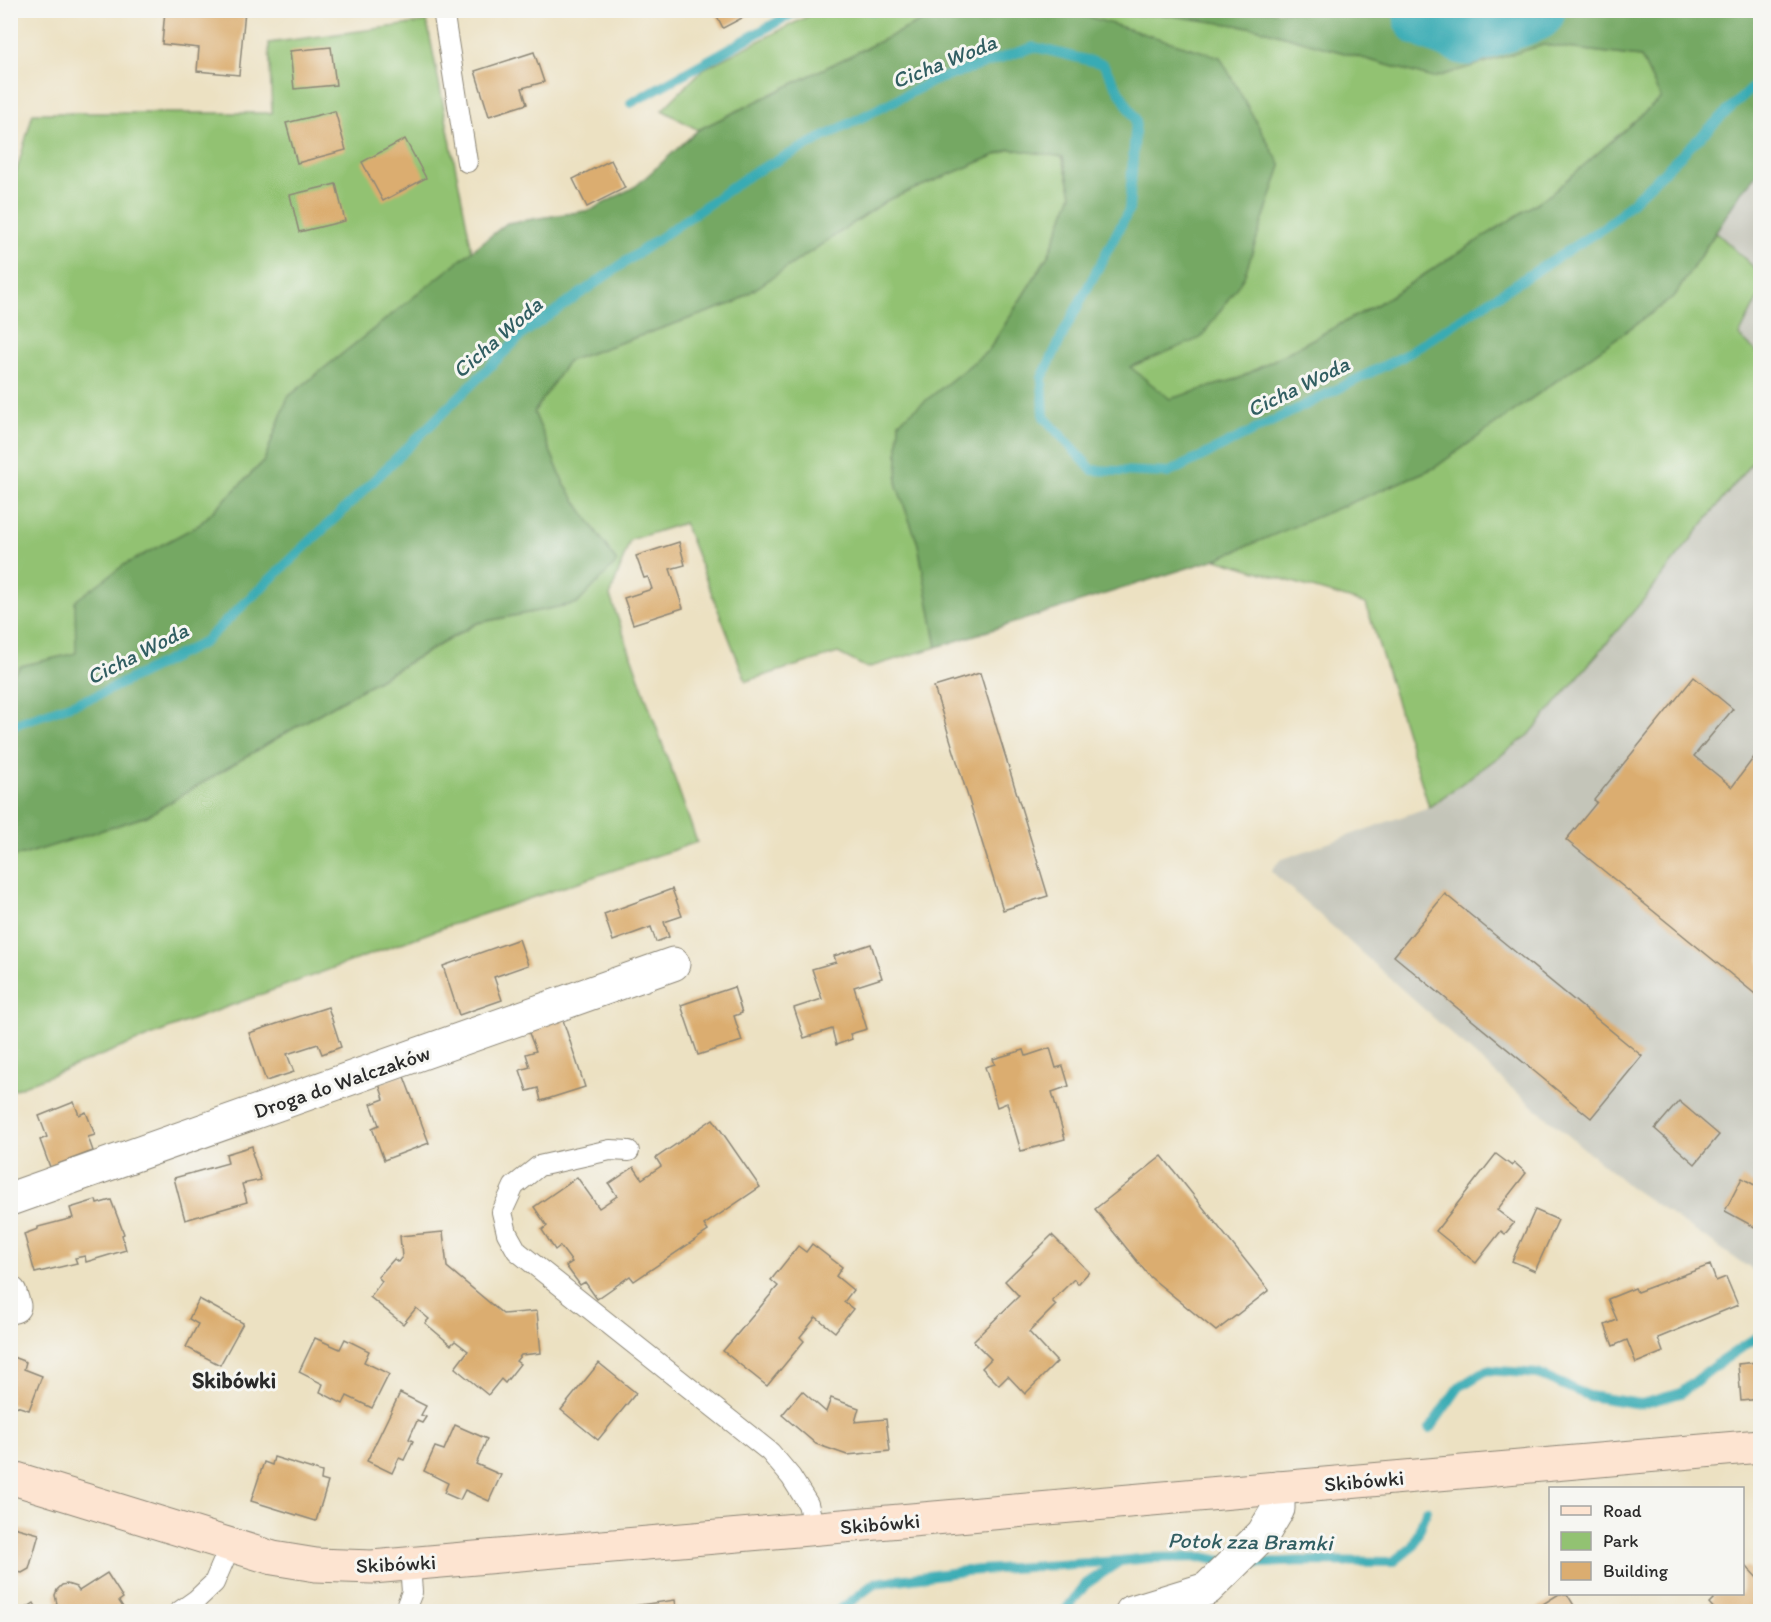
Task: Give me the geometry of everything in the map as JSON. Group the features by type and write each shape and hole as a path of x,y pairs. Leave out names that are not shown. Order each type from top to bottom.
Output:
{"main road":[{"name":"Skibówki","path":"10,1477 273,1558 316,1565 372,1568 1761,1446"}],"street":[{"name":"Droga do Walczaków","path":"10,1199 673,964"},
{"path":"10,1293 14,1306 10,1307"},
{"path":"1132,1611 1207,1589 1263,1534 1278,1509 1278,1488"}],"lane":[{"path":"443,10 467,162"},
{"path":"629,1151 610,1150 539,1166 514,1186 502,1212 507,1233 517,1251 770,1452 808,1504 813,1529"},
{"path":"179,1611 196,1600 214,1583 230,1546"},
{"path":"404,1611 412,1592 410,1565"}],"shaded area":[{"path":"1760,170 1760,273 1716,232 1741,192"},
{"path":"1760,294 1760,355 1739,336"},
{"path":"1760,452 1760,1275 1630,1187 1508,1085 1271,871 1280,860 1429,807 1529,735 1644,599"}],"green space":[{"path":"1103,10 1132,15 1165,14 1256,28 1433,78 1543,45 1641,57 1661,98 1551,194 1378,304 1240,378 1170,399 1130,367 1086,16 1018,11"},
{"path":"818,11 942,11 698,130 662,110 703,69"},
{"path":"942,11 1018,11 1086,16 1220,57 1281,166 1244,277 1201,338 1130,367 1170,399 1240,378 1378,304 1551,194 1661,98 1641,57 1543,45 1433,78 1256,28 1165,15 1132,15 1103,11 1760,11 1760,170 1741,192 1674,297 1434,468 1216,559 937,647 918,544 897,486 899,422 989,350 1049,254 1072,194 1063,157 1010,149 888,200 734,303 568,361 534,412 564,484 617,562 578,603 477,623 147,816 23,855 11,856 11,677 21,666 76,653 75,601 124,565 199,525 264,461 288,397 507,223 591,210 636,186 698,130"},
{"path":"427,22 472,251 288,397 264,461 199,525 124,565 77,653 21,666 11,677 10,194 33,113 272,113 269,43"},
{"path":"1010,149 1062,156 1072,194 1049,254 989,350 899,422 897,486 918,544 937,647 867,668 838,653 746,681 684,523 630,540 610,596 697,842 448,926 186,1022 11,1091 11,856 23,855 147,816 289,731 478,623 578,603 616,562 564,484 534,412 568,361 734,303 888,200"},
{"path":"1716,232 1760,273 1760,294 1739,336 1760,355 1760,452 1644,599 1529,735 1429,807 1366,604 1216,559 1434,468 1674,297"}],"building":[{"path":"165,10 245,10 239,75 197,71 199,48 162,44"},
{"path":"714,10 757,10 723,28"},
{"path":"331,47 336,85 294,89 290,51"},
{"path":"534,52 544,82 522,88 527,104 489,116 475,71"},
{"path":"335,111 346,150 297,163 286,123"},
{"path":"405,139 426,178 383,201 362,162"},
{"path":"611,160 625,188 587,207 573,179"},
{"path":"336,184 345,221 299,232 290,195"},
{"path":"679,542 685,565 670,569 683,608 633,624 624,598 652,589 648,577 644,578 636,556"},
{"path":"980,673 1048,896 1003,910 934,687"},
{"path":"1694,677 1733,709 1694,756 1732,787 1760,749 1760,998 1566,840 1597,802 1594,800"},
{"path":"672,889 682,916 664,922 669,937 656,942 651,927 613,941 604,914"},
{"path":"1445,894 1642,1056 1591,1118 1394,956"},
{"path":"519,939 528,965 494,977 502,1000 459,1015 443,966"},
{"path":"871,944 882,978 854,987 867,1029 850,1034 852,1039 836,1045 832,1029 804,1038 794,1008 822,999 812,969 836,962 834,956"},
{"path":"734,987 742,1013 734,1016 742,1041 698,1055 681,1005"},
{"path":"328,1007 341,1047 322,1054 318,1044 287,1054 294,1072 266,1081 249,1033"},
{"path":"562,1017 585,1087 541,1101 538,1088 527,1091 520,1070 530,1067 526,1054 536,1051 527,1028"},
{"path":"1050,1048 1056,1068 1063,1066 1069,1086 1052,1092 1065,1139 1021,1151 1007,1103 997,1107 985,1067 995,1064 993,1059 1024,1050 1026,1056"},
{"path":"403,1074 429,1143 384,1160 372,1128 379,1125 371,1104 384,1099 379,1084"},
{"path":"1679,1101 1719,1135 1695,1164 1655,1129"},
{"path":"74,1102 79,1115 86,1112 95,1135 88,1137 93,1151 50,1167 40,1140 47,1137 39,1116"},
{"path":"713,1119 760,1187 704,1225 708,1231 634,1281 630,1276 597,1299 585,1282 580,1285 566,1266 572,1262 560,1246 555,1250 542,1230 547,1226 534,1207 577,1177 599,1208 617,1196 609,1184 634,1167 642,1179 661,1166 656,1158"},
{"path":"252,1146 261,1180 242,1184 247,1202 185,1220 174,1178 228,1163 226,1154"},
{"path":"1496,1154 1512,1166 1515,1163 1526,1173 1497,1210 1514,1223 1505,1234 1501,1231 1476,1263 1436,1231"},
{"path":"1162,1156 1269,1290 1216,1331 1149,1276 1095,1209"},
{"path":"1742,1178 1760,1188 1760,1230 1725,1211"},
{"path":"96,1200 97,1204 111,1200 124,1234 122,1235 126,1250 86,1262 85,1256 75,1258 77,1263 35,1273 24,1234 38,1227 73,1218 70,1208"},
{"path":"1535,1210 1558,1220 1535,1271 1512,1261"},
{"path":"443,1232 447,1267 503,1314 537,1311 541,1353 521,1355 516,1361 520,1364 505,1383 501,1379 488,1395 455,1368 468,1351 455,1341 451,1345 425,1323 429,1319 416,1308 403,1324 370,1297 382,1281 378,1277 394,1259 398,1262 402,1257 400,1236"},
{"path":"1052,1235 1089,1272 1078,1284 1074,1279 1052,1301 1056,1305 1029,1332 1057,1362 1025,1394 1008,1376 999,1385 982,1368 991,1359 973,1341 1019,1296 1005,1281"},
{"path":"812,1244 842,1267 836,1276 853,1290 844,1302 853,1309 835,1332 816,1317 800,1337 804,1341 767,1386 723,1351 778,1286 771,1280 798,1246 806,1252"},
{"path":"1710,1265 1716,1281 1726,1277 1738,1305 1658,1338 1663,1352 1636,1363 1627,1340 1613,1346 1605,1325 1617,1320 1608,1299 1635,1288 1637,1292"},
{"path":"199,1299 243,1323 220,1365 186,1347 198,1324 189,1319"},
{"path":"315,1338 340,1349 345,1339 369,1351 364,1362 389,1374 372,1408 347,1396 343,1404 320,1392 323,1384 299,1372"},
{"path":"1760,1350 1760,1399 1741,1401 1738,1364 1757,1362 1755,1351"},
{"path":"10,1356 26,1362 24,1369 42,1376 29,1410 10,1404"},
{"path":"599,1363 636,1393 598,1440 561,1410"},
{"path":"802,1391 826,1412 831,1398 859,1408 855,1422 886,1419 890,1451 847,1455 816,1444 782,1415"},
{"path":"400,1393 426,1406 421,1415 426,1417 422,1423 417,1421 409,1439 413,1441 404,1460 399,1458 392,1473 367,1461"},
{"path":"455,1425 487,1439 476,1464 501,1475 489,1501 465,1490 460,1500 444,1493 448,1483 424,1471 435,1447 444,1450"},
{"path":"274,1457 322,1472 321,1480 328,1482 316,1521 251,1501 264,1462 272,1465"},
{"path":"10,1526 39,1534 29,1569 22,1573 10,1570"},
{"path":"1746,1566 1760,1581 1760,1612 1717,1612 1709,1603 1714,1598 1714,1595 1744,1595 1744,1568"},
{"path":"107,1573 123,1598 119,1601 126,1612 46,1612 57,1604 55,1595 62,1585 76,1587 79,1591"},
{"path":"1557,1595 1568,1595 1578,1612 1530,1612"},
{"path":"675,1600 677,1612 605,1612 605,1610"},
{"path":"34,1603 39,1612 20,1612"}],"waterway":[{"path":"631,103 799,10"},
{"path":"1397,10 1425,17 1429,10"},
{"path":"1425,17 1467,34 1534,10"},
{"name":"Cicha Woda","path":"10,726 96,696 203,643 355,499 524,333 751,174 933,81 1034,47 1103,64 1136,120 1129,210 1042,378 1044,417 1092,470 1168,473 1402,357 1609,224 1760,80"},
{"name":"Potok zza Bramki","path":"1430,1428 1459,1387 1487,1370 1538,1374 1589,1396 1641,1404 1681,1393 1716,1365 1760,1335"},
{"name":"Potok zza Bramki","path":"1244,1564 1301,1561 1393,1562 1413,1546 1427,1510"},
{"name":"Potok zza Bramki","path":"1064,1612 1086,1584 1120,1561 1203,1557 1226,1562"},
{"path":"837,1612 875,1583 965,1571 1120,1561"}],"district":[{"name":"Skibówki","path":"234,1380"}]}
